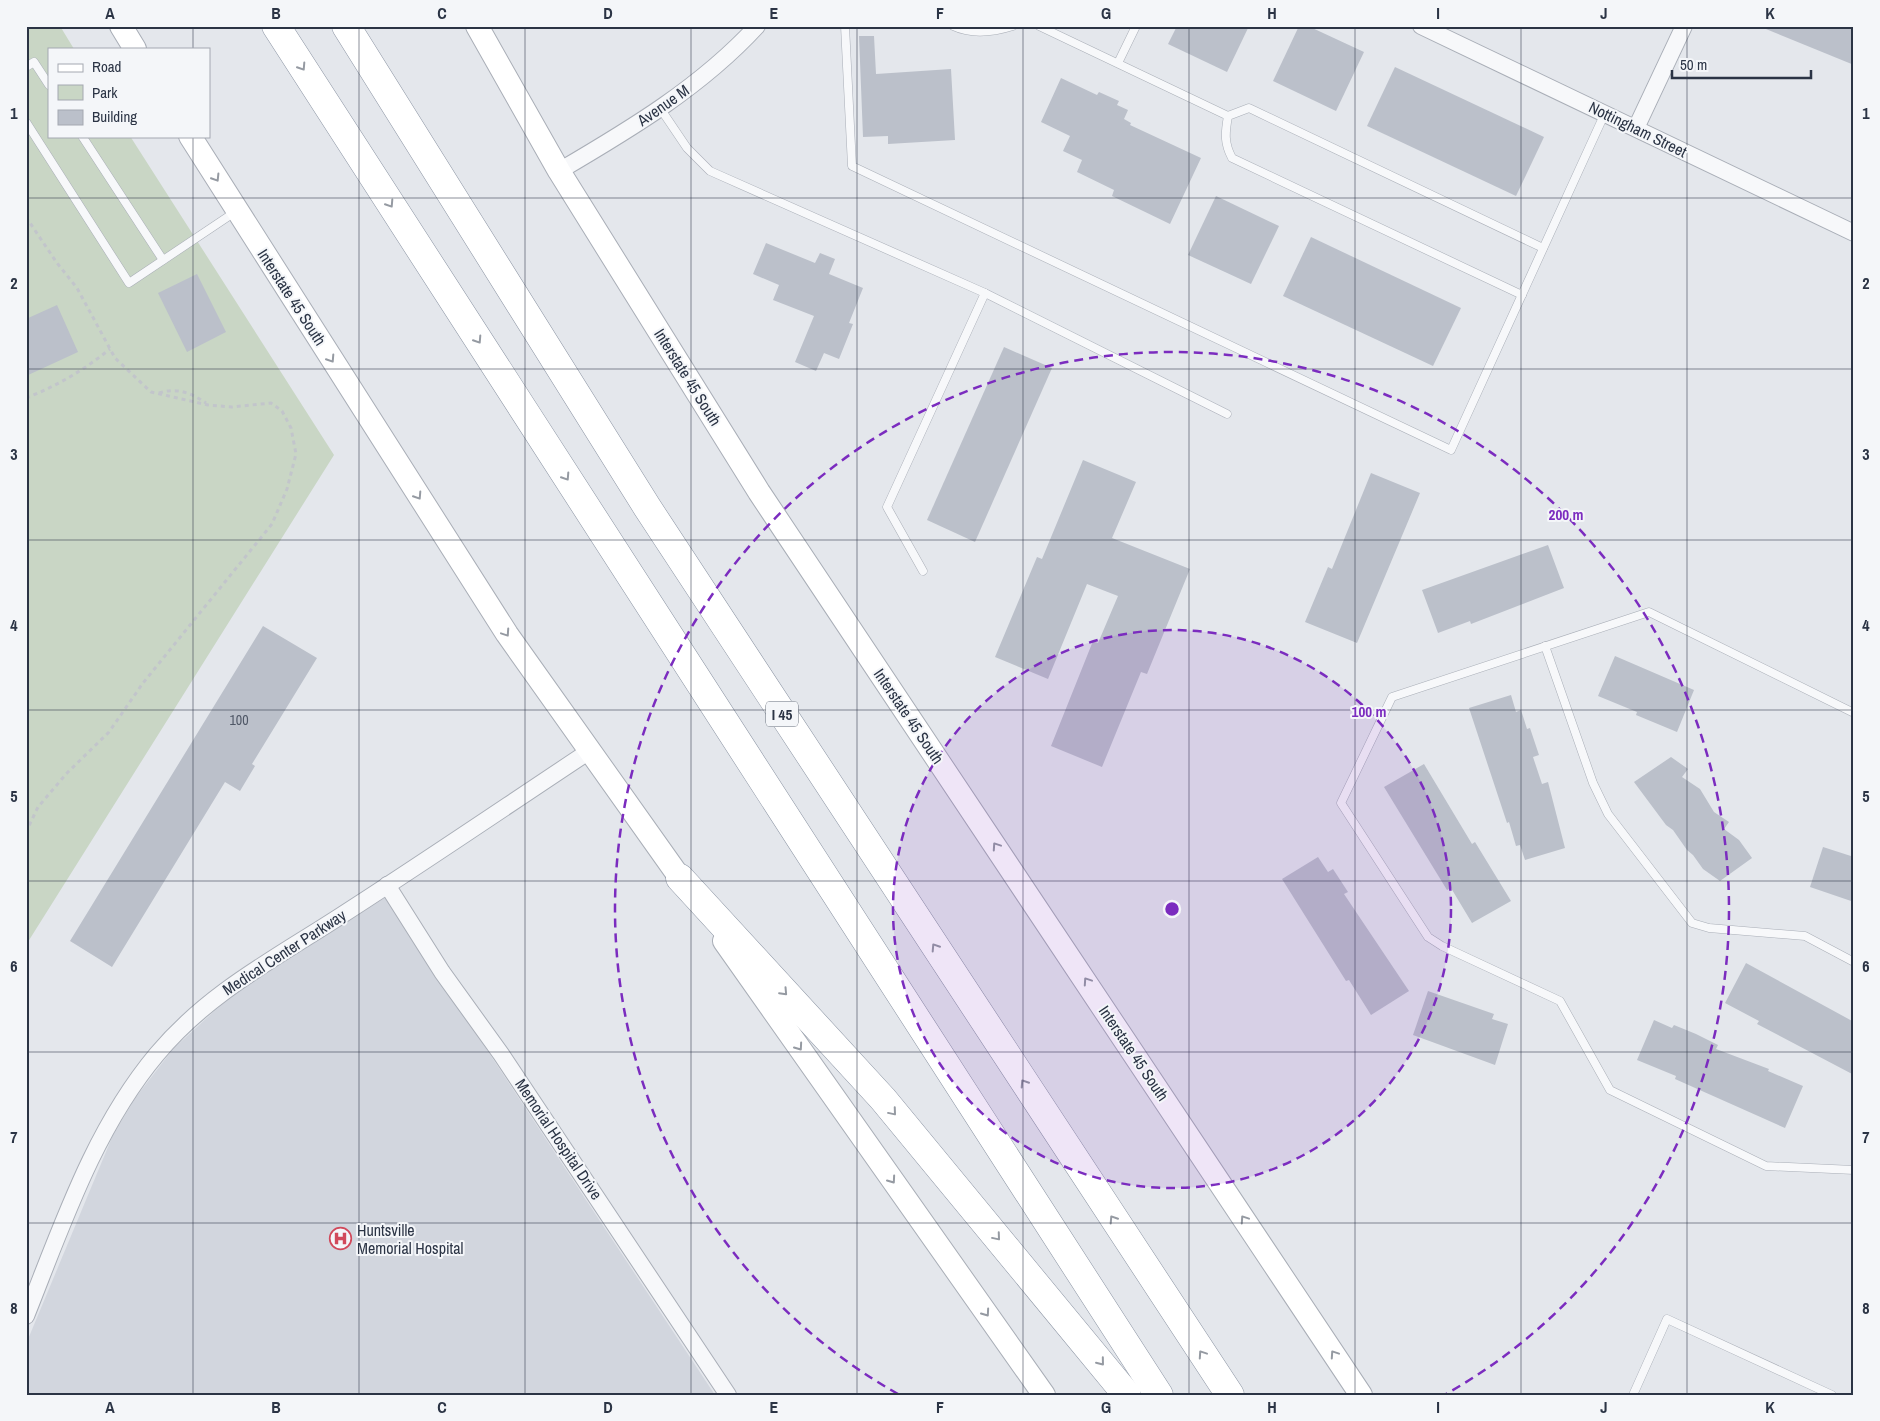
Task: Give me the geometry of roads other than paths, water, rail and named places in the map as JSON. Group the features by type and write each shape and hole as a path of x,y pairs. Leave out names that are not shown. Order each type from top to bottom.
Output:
{"highway":[{"path":"276,26 1159,1395"},
{"name":"I 45","path":"346,26 646,507 1230,1395"},
{"path":"680,878 882,1099 1127,1395"}],"main road":[{"path":"121,26 134,48"},
{"name":"Interstate 45 South","path":"476,26 559,171 759,492 1361,1395"},
{"name":"Interstate 45 South","path":"191,138 507,634 591,750 1041,1394"}],"street":[{"name":"Avenue M","path":"559,171 660,108 701,78 736,49 756,26"},
{"name":"Nottingham Street","path":"1421,26 1854,232"},
{"path":"1636,128 1684,26"},
{"name":"Medical Center Parkway","path":"26,1316 64,1220 96,1149 127,1094 157,1054 191,1018 238,979 387,885 591,750"},
{"name":"Memorial Hospital Drive","path":"387,885 442,972 507,1062 728,1395"}],"lane":[{"path":"845,26 852,166 1451,450 1605,113"},
{"path":"953,26 960,29 983,32 1013,26"},
{"path":"1039,26 1228,116 1249,108 1544,248"},
{"path":"1118,63 1136,26"},
{"path":"26,67 34,62 48,83"},
{"path":"660,108 687,148 710,171 985,294 1227,414"},
{"path":"1228,116 1224,134 1226,147 1232,158 1522,295"},
{"path":"26,122 129,283 236,211"},
{"path":"83,138 163,260"},
{"path":"923,572 886,507 985,294"},
{"path":"1854,713 1649,612 1392,697 1341,804 1428,937 1442,946 1560,1001 1610,1090 1766,1166 1854,1170"},
{"path":"1545,646 1593,783 1608,814 1692,923 1709,928 1804,936 1854,962"},
{"path":"1633,1395 1667,1319 1832,1395"}],"place":[{"name":"Huntsville Memorial Hospital","path":"341,1239"}]}
